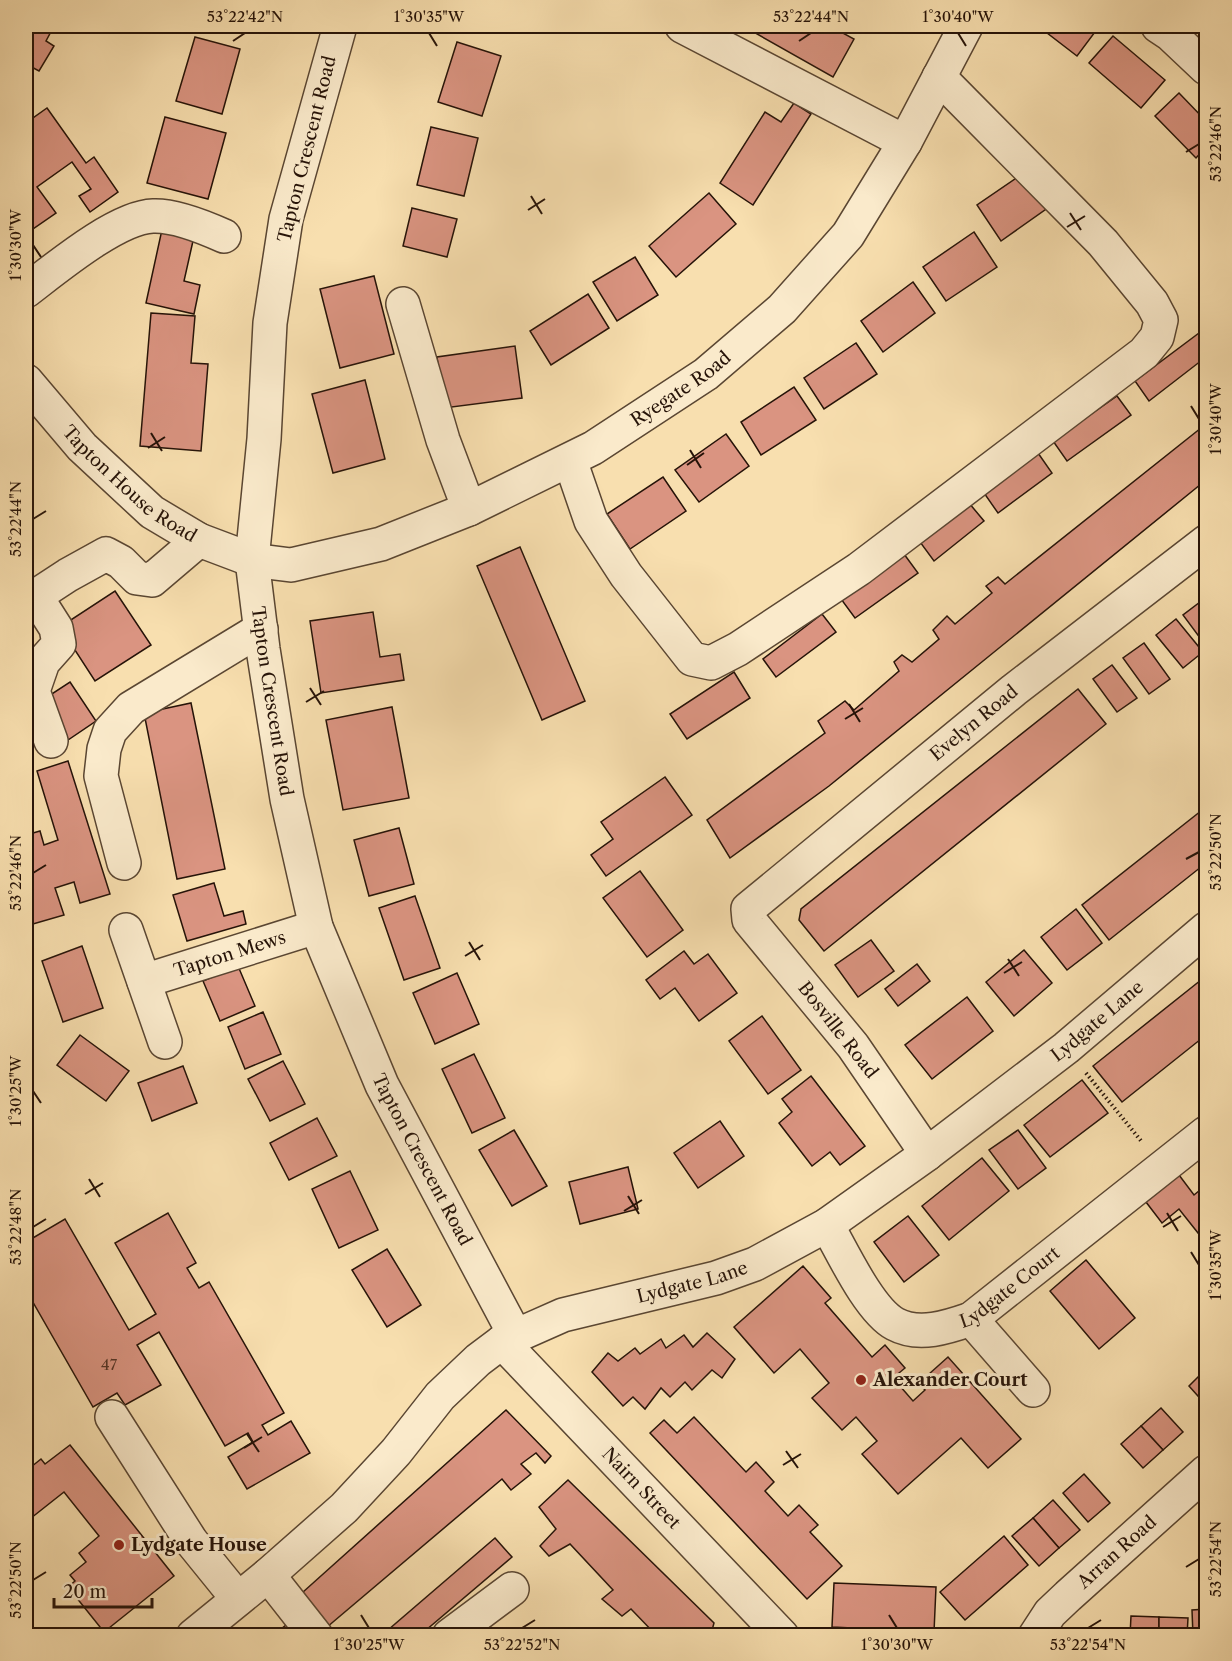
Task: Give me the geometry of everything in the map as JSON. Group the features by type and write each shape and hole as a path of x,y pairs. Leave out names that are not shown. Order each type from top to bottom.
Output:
{"street":[{"name":"Tapton Crescent Road","path":"340,26 286,219 270,323 264,439 252,560 287,799 316,927 382,1085 508,1339"},
{"path":"682,26 905,142"},
{"name":"Ryegate Road","path":"252,560 291,565 381,544 469,509 593,448 706,374 782,309 848,235 905,142 966,26"},
{"path":"1158,26 1170,34 1206,68"},
{"path":"570,460 591,521 626,575 692,659 711,663 738,649 859,569 1144,353 1157,337 1161,321 1152,303 1103,243 939,77"},
{"path":"26,291 98,239 122,224 142,218 153,216 196,224 224,236"},
{"path":"403,304 443,440 469,509"},
{"name":"Tapton House Road","path":"26,381 82,447 152,512 199,540 252,560"},
{"path":"51,741 33,691 44,662 59,645 56,628 42,606 42,592 106,554 121,562 137,578 152,580 199,540"},
{"name":"Evelyn Road","path":"748,909 1014,690 1206,542"},
{"path":"124,863 101,776 104,749 111,731 131,708 261,629"},
{"name":"Bosville Road","path":"748,909 750,920 853,1046 927,1154"},
{"name":"Tapton Mews","path":"144,981 316,927"},
{"name":"Lydgate Lane","path":"193,1635 344,1508 396,1452 441,1396 478,1360 508,1339 563,1315 716,1278 755,1264 827,1225 927,1154 1066,1048 1206,929"},
{"path":"126,930 165,1042"},
{"name":"Lydgate Court","path":"827,1225 873,1304 895,1324 919,1330 947,1328 971,1319 1206,1134"},
{"path":"971,1319 1033,1390"},
{"name":"Nairn Street","path":"508,1339 782,1635"},
{"path":"112,1417 191,1541 238,1599"},
{"name":"Arran Road","path":"1035,1635 1050,1613 1206,1472"},
{"path":"267,1575 316,1635"},
{"path":"449,1635 512,1589"}],"path":[{"path":"1066,1048 1163,1168"}],"building":[{"path":"26,26 54,26 46,41 54,46 39,71 26,64"},
{"path":"743,26 830,26 854,39 833,77"},
{"path":"1038,26 1095,26 1098,28 1077,56"},
{"path":"1113,36 1165,80 1141,108 1089,63"},
{"path":"195,37 240,49 222,114 176,101"},
{"path":"457,42 501,56 482,116 438,102"},
{"path":"1179,93 1206,121 1206,147 1196,158 1155,116"},
{"path":"794,103 811,114 753,205 720,183 765,112 781,122"},
{"path":"47,108 86,163 94,157 118,192 90,212 79,196 91,189 72,162 37,187 56,213 27,233 26,123"},
{"path":"165,117 226,133 208,199 147,183"},
{"path":"431,127 478,138 464,196 417,185"},
{"path":"1025,172 1049,207 1001,241 977,205"},
{"path":"709,193 736,224 676,277 649,246"},
{"path":"412,208 457,219 447,257 403,246"},
{"path":"163,225 195,232 184,281 200,285 194,314 146,303"},
{"path":"974,232 997,267 946,301 923,267"},
{"path":"635,257 658,295 617,321 593,282"},
{"path":"374,276 394,354 340,368 320,289"},
{"path":"913,282 935,313 883,352 861,321"},
{"path":"588,294 609,328 551,365 530,331"},
{"path":"151,313 195,316 191,363 208,364 201,451 140,446"},
{"path":"1199,333 1206,343 1206,357 1149,401 1135,381"},
{"path":"856,343 877,374 824,409 804,378"},
{"path":"515,346 522,398 444,408 437,357"},
{"path":"365,380 385,459 333,473 312,394"},
{"path":"794,387 816,420 761,455 741,422"},
{"path":"1117,396 1131,415 1067,461 1053,441"},
{"path":"1206,424 1206,480 829,786 730,858 707,820 825,733 818,721 845,701 854,710 899,671 894,662 902,655 912,662 939,639 933,630 947,616 955,624 992,593 986,586 998,577 1005,584"},
{"path":"726,434 749,466 699,502 675,470"},
{"path":"1038,453 1052,473 998,513 984,493"},
{"path":"663,477 686,511 630,549 607,514"},
{"path":"969,503 984,521 934,561 920,542"},
{"path":"520,547 585,701 542,720 477,566"},
{"path":"904,554 918,573 855,618 841,599"},
{"path":"115,591 151,645 95,681 60,627"},
{"path":"1204,599 1206,602 1206,646 1183,615"},
{"path":"373,612 380,657 400,654 404,680 321,693 310,621"},
{"path":"822,614 836,632 776,677 763,659"},
{"path":"1176,619 1203,652 1183,668 1156,635"},
{"path":"1144,643 1170,679 1149,694 1123,658"},
{"path":"1112,665 1137,698 1117,712 1093,679"},
{"path":"734,672 750,698 687,739 670,714"},
{"path":"70,682 96,721 68,740 41,701"},
{"path":"1078,689 1106,724 824,951 799,920 801,909"},
{"path":"191,703 225,869 177,879 144,713"},
{"path":"392,707 409,798 343,810 326,720"},
{"path":"68,761 110,894 80,903 74,882 55,888 64,915 26,926 26,835 40,831 44,845 58,840 37,771"},
{"path":"665,777 692,815 606,876 591,855 613,839 601,822"},
{"path":"1206,807 1206,863 1109,940 1082,905"},
{"path":"399,828 414,884 369,896 354,840"},
{"path":"640,871 683,930 647,957 603,898"},
{"path":"214,883 224,916 243,911 246,924 187,941 173,895"},
{"path":"415,896 440,968 404,980 379,908"},
{"path":"1076,909 1102,943 1067,970 1041,937"},
{"path":"871,940 894,971 858,997 835,965"},
{"path":"82,946 103,1008 63,1022 42,961"},
{"path":"1024,950 1052,983 1014,1016 986,982"},
{"path":"684,951 694,964 708,954 737,993 699,1021 675,988 660,999 646,980"},
{"path":"917,964 930,981 898,1006 885,989"},
{"path":"238,966 255,1006 220,1021 203,981"},
{"path":"457,973 479,1024 435,1044 413,993"},
{"path":"1206,976 1206,1035 1122,1102 1093,1066"},
{"path":"967,997 993,1031 932,1079 905,1045"},
{"path":"263,1012 281,1054 245,1069 228,1027"},
{"path":"762,1016 801,1070 768,1094 729,1041"},
{"path":"80,1035 129,1071 106,1101 57,1065"},
{"path":"474,1054 505,1118 472,1133 442,1069"},
{"path":"283,1061 305,1104 270,1121 248,1079"},
{"path":"183,1066 197,1103 152,1121 138,1083"},
{"path":"811,1076 865,1146 840,1165 830,1152 812,1166 779,1123 792,1112 782,1099"},
{"path":"1082,1080 1108,1113 1050,1157 1024,1125"},
{"path":"317,1118 337,1156 289,1180 270,1143"},
{"path":"720,1121 744,1156 698,1188 674,1153"},
{"path":"514,1130 547,1186 512,1206 479,1150"},
{"path":"1018,1130 1046,1168 1018,1189 989,1150"},
{"path":"982,1158 1009,1191 949,1240 922,1206"},
{"path":"628,1167 638,1209 580,1224 569,1182"},
{"path":"350,1171 378,1230 339,1248 312,1189"},
{"path":"1179,1175 1194,1195 1206,1185 1206,1243 1179,1209 1162,1223 1146,1202"},
{"path":"168,1213 196,1263 187,1268 199,1288 209,1282 284,1413 262,1425 268,1435 291,1421 310,1453 247,1489 228,1457 253,1442 248,1433 225,1446 159,1332 137,1345 161,1385 125,1405 117,1393 93,1407 26,1290 26,1242 65,1219 129,1330 156,1314 115,1243"},
{"path":"908,1216 939,1255 904,1282 874,1242"},
{"path":"387,1249 421,1305 387,1327 352,1270"},
{"path":"1086,1260 1135,1318 1099,1349 1050,1291"},
{"name":"Alexander Court","path":"803,1266 831,1298 825,1303 872,1357 885,1345 905,1368 893,1378 913,1401 925,1390 919,1383 948,1357 1021,1439 988,1468 961,1438 898,1494 862,1454 877,1441 856,1417 842,1430 812,1398 829,1383 800,1349 774,1373 734,1327"},
{"path":"707,1333 735,1359 722,1378 712,1370 692,1390 685,1382 670,1397 661,1388 645,1409 633,1397 623,1406 592,1372 608,1353 618,1361 635,1348 640,1354 661,1339 666,1348 684,1335 693,1347"},
{"path":"1206,1369 1206,1405 1189,1386"},
{"path":"1161,1408 1183,1432 1163,1450 1141,1426"},
{"path":"506,1410 551,1456 545,1463 536,1453 521,1464 531,1474 511,1490 502,1479 320,1633 293,1601"},
{"path":"694,1417 746,1472 756,1462 774,1482 765,1491 788,1516 799,1505 818,1525 810,1532 842,1566 807,1599 650,1433 664,1420 677,1433"},
{"path":"1141,1426 1163,1450 1143,1468 1121,1444"},
{"name":"Lydgate House","path":"70,1445 174,1576 104,1632 68,1587 75,1581 70,1575 86,1562 79,1553 99,1536 64,1492 26,1522 26,1471 41,1459 45,1464"},
{"path":"1084,1474 1110,1503 1088,1522 1063,1493"},
{"path":"568,1480 714,1623 711,1634 657,1636 631,1609 622,1616 602,1599 613,1590 570,1544 549,1556 540,1546 556,1529 539,1507"},
{"path":"1053,1500 1080,1530 1059,1548 1033,1518"},
{"path":"1033,1518 1059,1548 1039,1566 1012,1536"},
{"path":"1004,1536 1028,1565 965,1620 940,1592"},
{"path":"495,1538 512,1557 419,1636 381,1636"},
{"path":"834,1583 936,1587 934,1632 832,1627"},
{"path":"1206,1609 1206,1636 1193,1636 1192,1610"},
{"path":"1131,1616 1159,1617 1159,1636 1130,1636"},
{"path":"1159,1617 1188,1618 1187,1636 1159,1636"},
{"path":"295,1618 309,1636 272,1636"}],"place":[{"name":"Alexander Court","path":"861,1380"},
{"name":"Lydgate House","path":"119,1545"}]}
